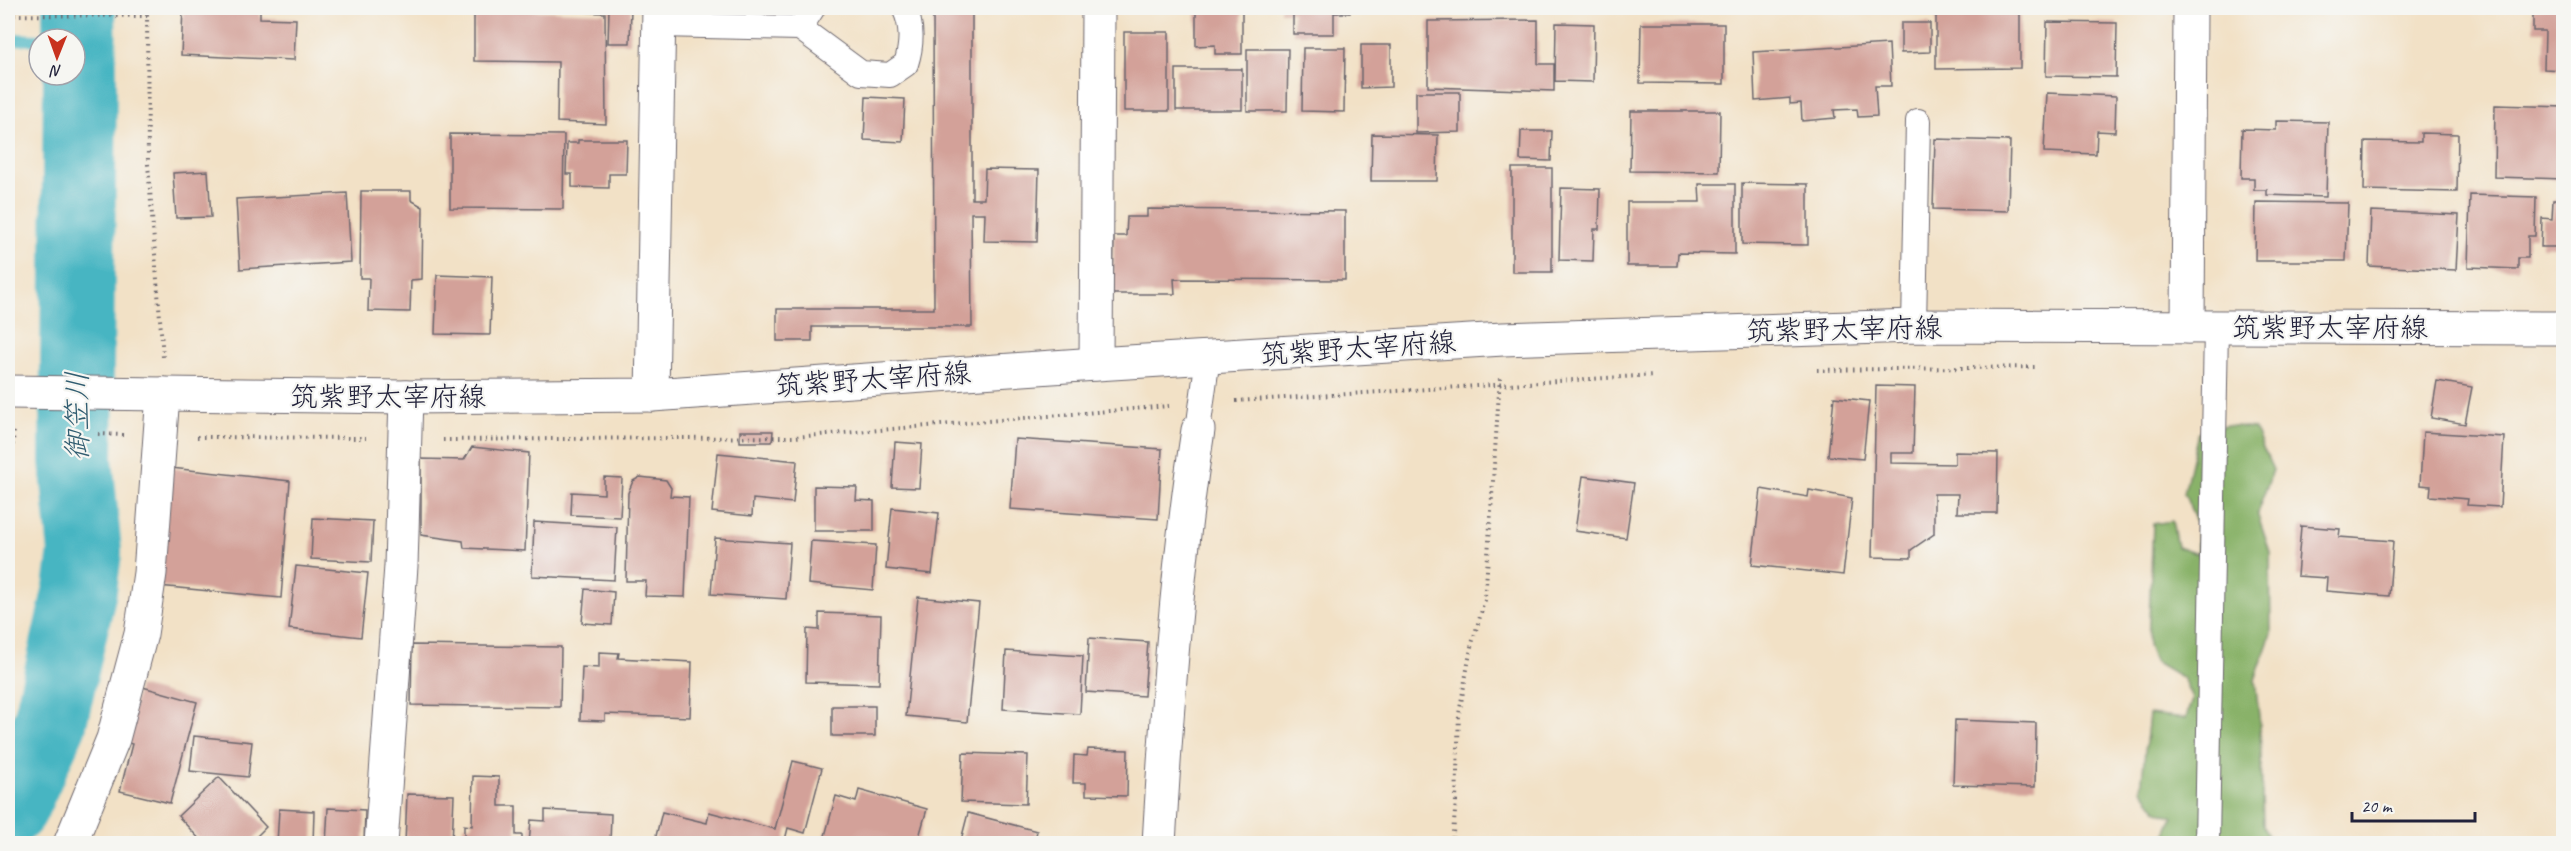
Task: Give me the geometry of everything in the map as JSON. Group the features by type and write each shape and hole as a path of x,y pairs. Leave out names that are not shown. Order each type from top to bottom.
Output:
{"main road":[{"path":"1096,364 1098,8"},
{"path":"2190,8 2202,327"},
{"path":"652,395 659,16"},
{"name":"筑紫野太宰府線","path":"13,393 406,397 652,395 1503,339 1914,326 2564,328"},
{"path":"70,843 113,739 141,634 150,573 160,436 159,393"},
{"path":"381,843 400,566 406,397"},
{"path":"1159,843 1171,648 1182,533 1199,416"}],"lane":[{"path":"800,28 813,8"},
{"path":"659,16 800,28 861,73 890,75 906,64 911,47 909,17 904,8"},
{"path":"1914,326 1918,121"},
{"path":"2202,327 2207,843"},
{"path":"1199,416 1208,357"}],"path":[{"path":"147,8 148,164 164,341 163,361"},
{"path":"8,15 147,16"},
{"path":"1452,843 1459,714 1471,647 1485,600 1503,339"},
{"path":"1816,370 2039,368"},
{"path":"90,434 405,438 795,437 1199,416 1500,386 1663,375"},
{"path":"8,505 14,429"},
{"path":"8,431 19,432"}],"green space":[{"path":"2225,425 2254,428 2273,470 2257,513 2270,552 2271,634 2255,680 2260,725 2263,827 2272,843 2162,843 2173,817 2158,811 2141,789 2149,714 2186,718 2192,698 2183,678 2154,661 2148,645 2153,524 2172,521 2177,547 2197,554 2197,524 2184,493 2198,433"}],"building":[{"path":"183,8 260,8 260,18 296,19 294,60 181,55"},
{"path":"474,8 605,13 606,124 557,122 558,62 474,61"},
{"path":"609,8 631,8 630,43 608,43"},
{"path":"933,8 972,8 972,199 984,199 985,169 1039,170 1037,242 984,241 985,213 971,213 972,327 812,327 812,341 777,341 777,309 934,309"},
{"path":"1196,8 1242,8 1242,54 1215,54 1215,45 1196,46"},
{"path":"1280,8 1350,8 1350,13 1334,13 1334,34 1293,34 1293,12 1280,12"},
{"path":"1936,8 2020,8 2020,68 1936,69"},
{"path":"2533,8 2564,8 2564,70 2544,69 2545,31 2533,31"},
{"path":"1538,20 1538,64 1554,64 1554,91 1428,87 1428,21"},
{"path":"2047,22 2117,23 2116,77 2046,76"},
{"path":"1556,23 1594,24 1593,82 1555,81"},
{"path":"1901,23 1930,23 1930,52 1901,53"},
{"path":"1641,24 1724,24 1724,84 1640,83"},
{"path":"1124,32 1169,32 1169,111 1124,111"},
{"path":"1889,44 1891,86 1875,86 1877,116 1858,117 1857,109 1834,110 1835,118 1802,121 1801,103 1790,104 1790,98 1755,101 1753,52"},
{"path":"1361,45 1391,45 1391,87 1361,88"},
{"path":"1303,48 1345,48 1344,112 1302,111"},
{"path":"1247,49 1288,49 1287,111 1247,111"},
{"path":"1176,69 1242,69 1242,110 1176,110"},
{"path":"1416,92 1460,92 1460,132 1416,133"},
{"path":"2047,93 2116,96 2115,132 2097,131 2096,154 2044,152"},
{"path":"866,97 905,99 903,142 864,140"},
{"path":"2495,105 2564,107 2564,179 2494,177"},
{"path":"1631,111 1720,111 1719,172 1630,171"},
{"path":"2276,121 2328,122 2326,197 2267,195 2267,190 2254,190 2254,178 2241,178 2242,129 2276,130"},
{"path":"1521,131 1552,131 1551,161 1520,160"},
{"path":"2421,133 2458,134 2457,192 2364,190 2365,141 2421,142"},
{"path":"450,134 564,135 563,209 450,208"},
{"path":"1372,134 1438,135 1437,181 1371,181"},
{"path":"1935,139 2010,141 2008,211 1933,209"},
{"path":"578,140 627,140 626,174 609,174 609,188 572,187 572,174 566,174 567,143 578,143"},
{"path":"1512,168 1552,168 1552,272 1512,272"},
{"path":"208,171 211,217 176,218 173,173"},
{"path":"1742,183 1808,184 1808,245 1742,244"},
{"path":"1699,184 1735,184 1735,254 1678,253 1677,266 1627,266 1627,202 1700,202"},
{"path":"1561,188 1600,189 1599,229 1594,229 1593,261 1559,260"},
{"path":"361,191 411,191 411,200 423,207 422,279 411,280 410,312 368,311 369,278 360,278"},
{"path":"347,193 351,262 240,269 236,199"},
{"path":"2470,195 2536,197 2535,236 2528,236 2528,258 2518,258 2518,269 2468,267"},
{"path":"2553,200 2564,200 2564,247 2541,247 2542,218 2552,219"},
{"path":"2256,202 2348,203 2346,261 2255,261"},
{"path":"1147,209 1345,211 1345,280 1174,279 1175,294 1113,294 1114,236 1126,236 1127,217 1147,217"},
{"path":"2371,211 2459,215 2456,270 2369,266"},
{"path":"437,275 492,277 490,335 435,334"},
{"path":"2437,381 2472,387 2465,424 2431,418"},
{"path":"1876,386 1915,387 1913,453 1891,453 1891,463 1955,464 1955,452 1998,453 1997,513 1957,513 1958,494 1934,494 1934,534 1911,550 1911,558 1872,557"},
{"path":"1834,397 1869,401 1863,459 1828,456"},
{"path":"740,431 773,431 772,442 740,442"},
{"path":"2423,432 2504,437 2500,507 2467,505 2468,499 2430,496 2431,486 2420,485"},
{"path":"1015,439 1162,449 1158,519 1010,509"},
{"path":"895,442 922,444 919,488 892,487"},
{"path":"472,447 529,453 525,551 464,548 463,541 421,535 421,459 464,460"},
{"path":"718,453 797,461 793,503 753,499 752,516 712,512"},
{"path":"171,468 290,481 281,598 159,586"},
{"path":"1583,476 1634,483 1626,538 1575,531"},
{"path":"604,477 622,478 620,517 571,515 572,492 604,494"},
{"path":"640,477 666,480 671,488 670,496 689,497 685,597 645,596 646,581 626,581 628,493 633,481"},
{"path":"814,486 857,487 856,500 874,501 874,531 814,531"},
{"path":"1761,489 1808,497 1809,490 1852,498 1843,575 1752,565"},
{"path":"892,508 939,513 932,574 886,569"},
{"path":"313,518 373,521 371,562 311,559"},
{"path":"534,522 617,527 614,580 532,576"},
{"path":"2301,526 2340,529 2339,537 2393,541 2389,596 2326,591 2327,578 2297,576"},
{"path":"715,538 790,543 786,599 711,594"},
{"path":"811,541 876,545 873,590 808,584"},
{"path":"296,566 368,573 361,637 289,629"},
{"path":"585,589 614,592 612,625 582,623"},
{"path":"918,597 979,603 967,722 906,716"},
{"path":"819,613 881,615 879,684 806,682 807,629 819,630"},
{"path":"1089,638 1148,642 1144,696 1086,692"},
{"path":"412,645 561,647 560,707 411,705"},
{"path":"1006,651 1083,656 1080,714 1003,709"},
{"path":"599,652 619,653 618,658 692,662 690,717 605,714 605,721 580,720 582,667 599,668"},
{"path":"139,686 197,702 170,803 120,791 132,744 125,742"},
{"path":"832,706 875,706 875,736 832,736"},
{"path":"1955,720 2036,723 2035,787 1953,785"},
{"path":"194,736 252,742 248,777 190,771"},
{"path":"1088,749 1128,750 1127,796 1086,795 1086,783 1073,783 1074,755 1087,756"},
{"path":"963,753 1028,755 1026,804 961,802"},
{"path":"793,761 822,768 805,833 788,828 784,844 654,844 662,812 707,823 709,812 775,829"},
{"path":"473,776 499,777 499,806 516,806 516,835 522,835 522,844 464,844 464,825 472,826"},
{"path":"219,777 266,827 249,844 204,844 178,816"},
{"path":"859,790 927,809 917,844 823,843 836,796 856,802"},
{"path":"407,794 454,795 452,844 405,844"},
{"path":"328,808 365,810 364,844 326,844"},
{"path":"279,809 314,811 313,844 277,844"},
{"path":"545,810 611,814 610,844 529,844 531,820 545,821"},
{"path":"968,813 1037,831 1034,844 960,844"},
{"path":"1079,839 1123,840 1123,844 1078,844"}],"waterway":[{"name":"御笠川","path":"8,810 12,806 50,722 80,589 85,552 76,460 79,8"},
{"path":"8,39 27,40"}]}
